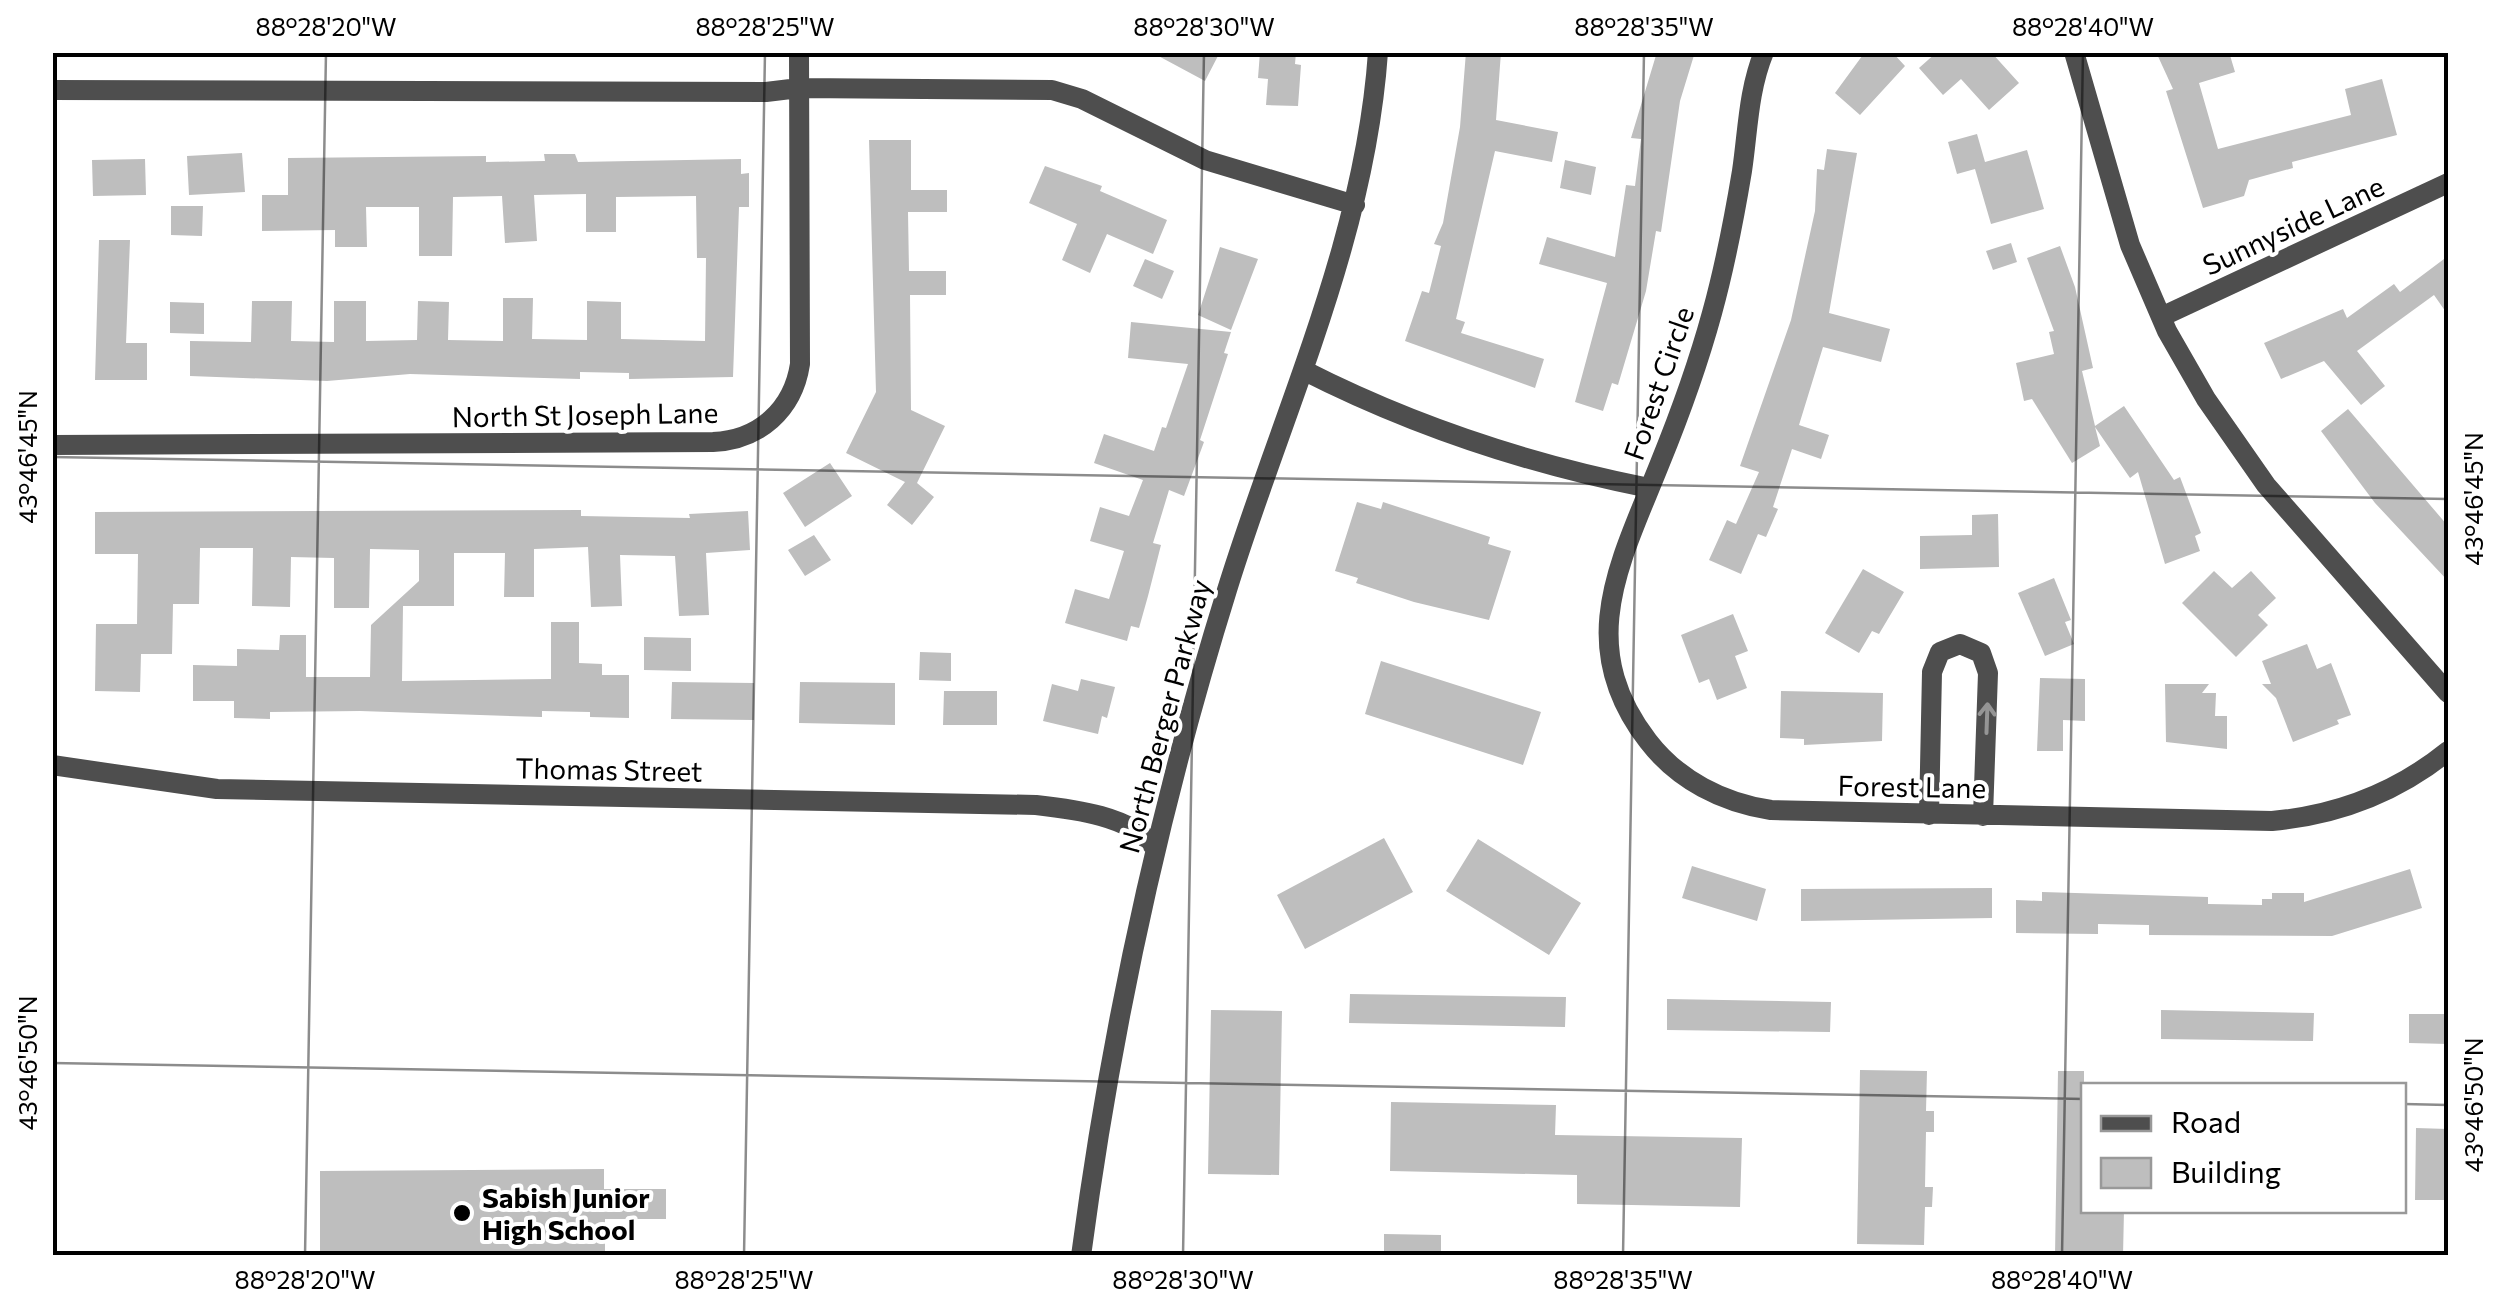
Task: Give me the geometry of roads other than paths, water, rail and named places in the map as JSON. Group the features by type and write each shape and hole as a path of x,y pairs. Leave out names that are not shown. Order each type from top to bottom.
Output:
{"street":[{"name":"North St Joseph Lane","path":"52,444 713,442 754,432 782,409 799,370 799,52"},
{"name":"North Berger Parkway","path":"1080,1256 1116,1031 1155,848 1218,616 1303,370 1354,205 1378,52"},
{"name":"Forest Circle","path":"1303,370 1456,437 1556,468 1649,488 1688,391 1718,291 1735,210 1752,86 1764,52"},
{"path":"2074,52 2114,200 2161,317 2206,400 2256,473 2448,693"},
{"path":"52,90 1052,90 1082,99 1206,160 1354,205"},
{"name":"Sunnyside Lane","path":"2161,317 2448,184"},
{"name":"Forest Lane","path":"1649,488 1614,578 1608,636 1620,693 1653,748 1692,782 1745,805 1789,811 1929,815 2293,819 2372,798 2448,751"},
{"path":"1929,815 1932,672 1940,652 1960,644 1980,653 1988,673 1983,816"},
{"name":"Thomas Street","path":"52,765 217,789 1036,805 1112,821 1148,838 1155,848"}],"place":[{"name":"Sabish Junior High School","path":"462,1213"}]}
